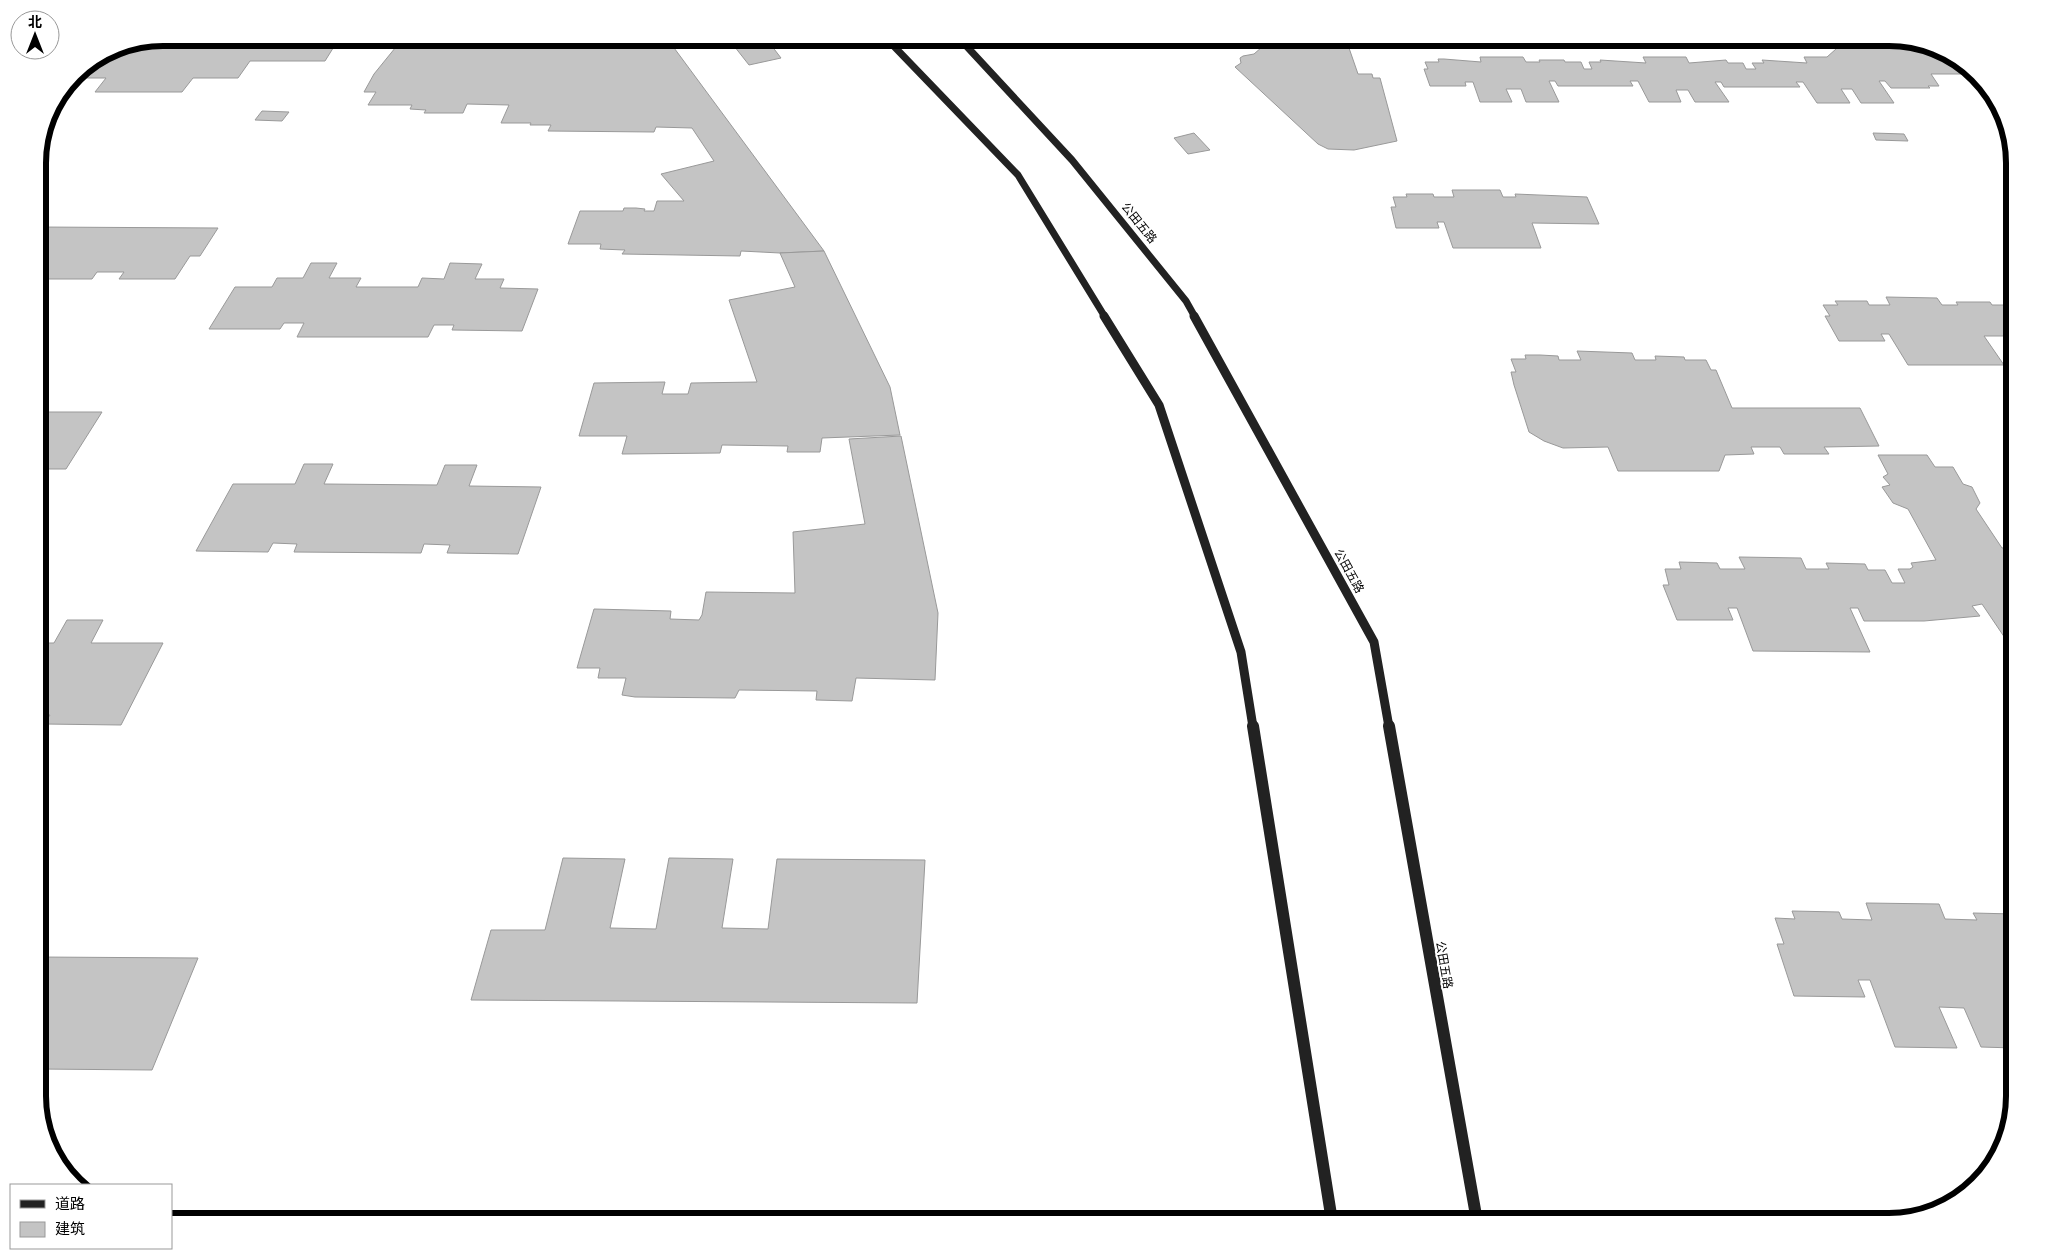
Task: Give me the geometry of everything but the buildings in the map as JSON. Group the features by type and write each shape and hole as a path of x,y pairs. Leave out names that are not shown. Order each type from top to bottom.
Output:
{"main road":[{"path":"893,46 1018,175 1159,405 1242,652 1331,1213"},
{"name":"公田五路","path":"965,46 1072,160 1186,301 1374,642 1475,1213"}]}
